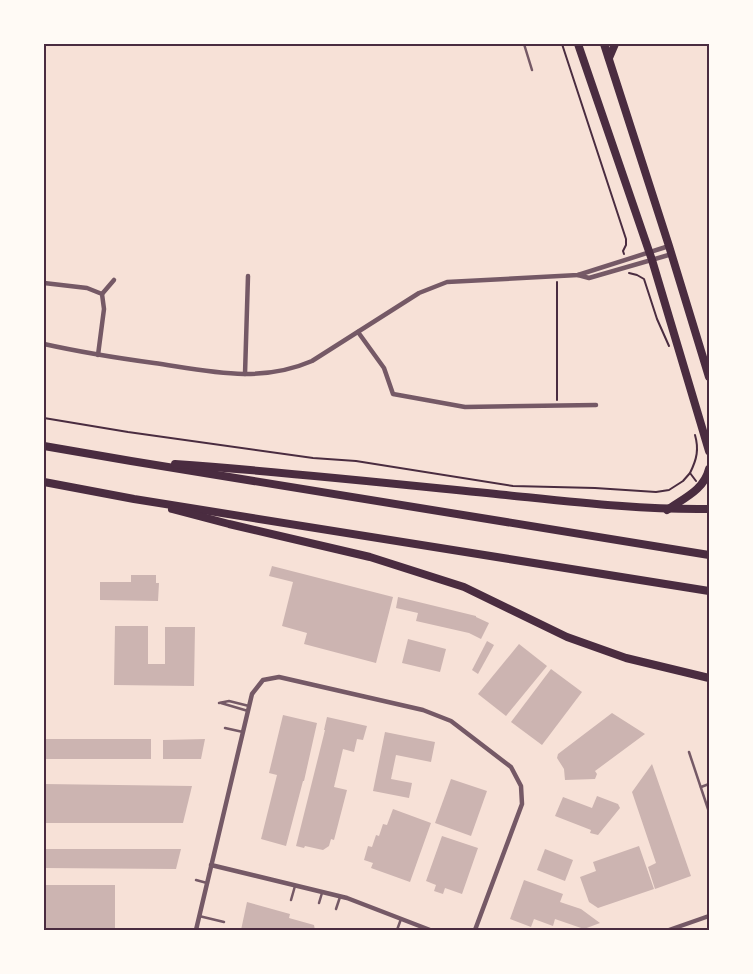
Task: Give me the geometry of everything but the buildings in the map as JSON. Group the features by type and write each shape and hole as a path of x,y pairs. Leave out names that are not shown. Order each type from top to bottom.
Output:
{"highway":[{"path":"578,44 650,257 709,451"},
{"path":"604,44 671,250 709,377"},
{"path":"609,58 615,44"},
{"path":"44,446 131,462 709,556"},
{"path":"131,462 275,471 667,510 709,509"},
{"path":"667,510 700,487 707,479 709,468"},
{"path":"44,482 709,591"},
{"path":"134,498 229,524 370,557 464,587 567,636 626,658 670,670 709,677"}],"street":[{"path":"578,275 588,278 671,250"},
{"path":"44,344 98,355 226,374 265,374 293,369 312,361 419,293 448,282 578,275 588,270 650,257 671,250"},
{"path":"245,374 248,276"},
{"path":"98,355 104,309 102,294 114,280"},
{"path":"44,283 87,288 102,294"},
{"path":"358,332 384,368 393,394 465,407 596,406"},
{"path":"196,930 252,694 263,680 279,676 437,714 451,721 511,767 521,786 522,804 475,930"},
{"path":"211,865 340,896 430,930"},
{"path":"669,930 709,916"}],"lane":[{"path":"524,44 532,70"},
{"path":"229,701 249,708 219,703 229,701"},
{"path":"225,728 243,732"},
{"path":"689,752 709,812"},
{"path":"701,787 709,784"},
{"path":"196,880 207,883"},
{"path":"291,900 295,885"},
{"path":"319,903 322,891"},
{"path":"336,909 340,896"},
{"path":"199,916 224,922"},
{"path":"397,930 401,919"}],"path":[{"path":"562,44 626,239 623,253"},
{"path":"629,271 630,274 644,279 668,346"},
{"path":"557,277 557,407"},
{"path":"44,418 312,458 356,461 513,486 656,492 669,490 683,481 690,473 696,462 698,446 694,430"},
{"path":"690,473 700,487"}]}
